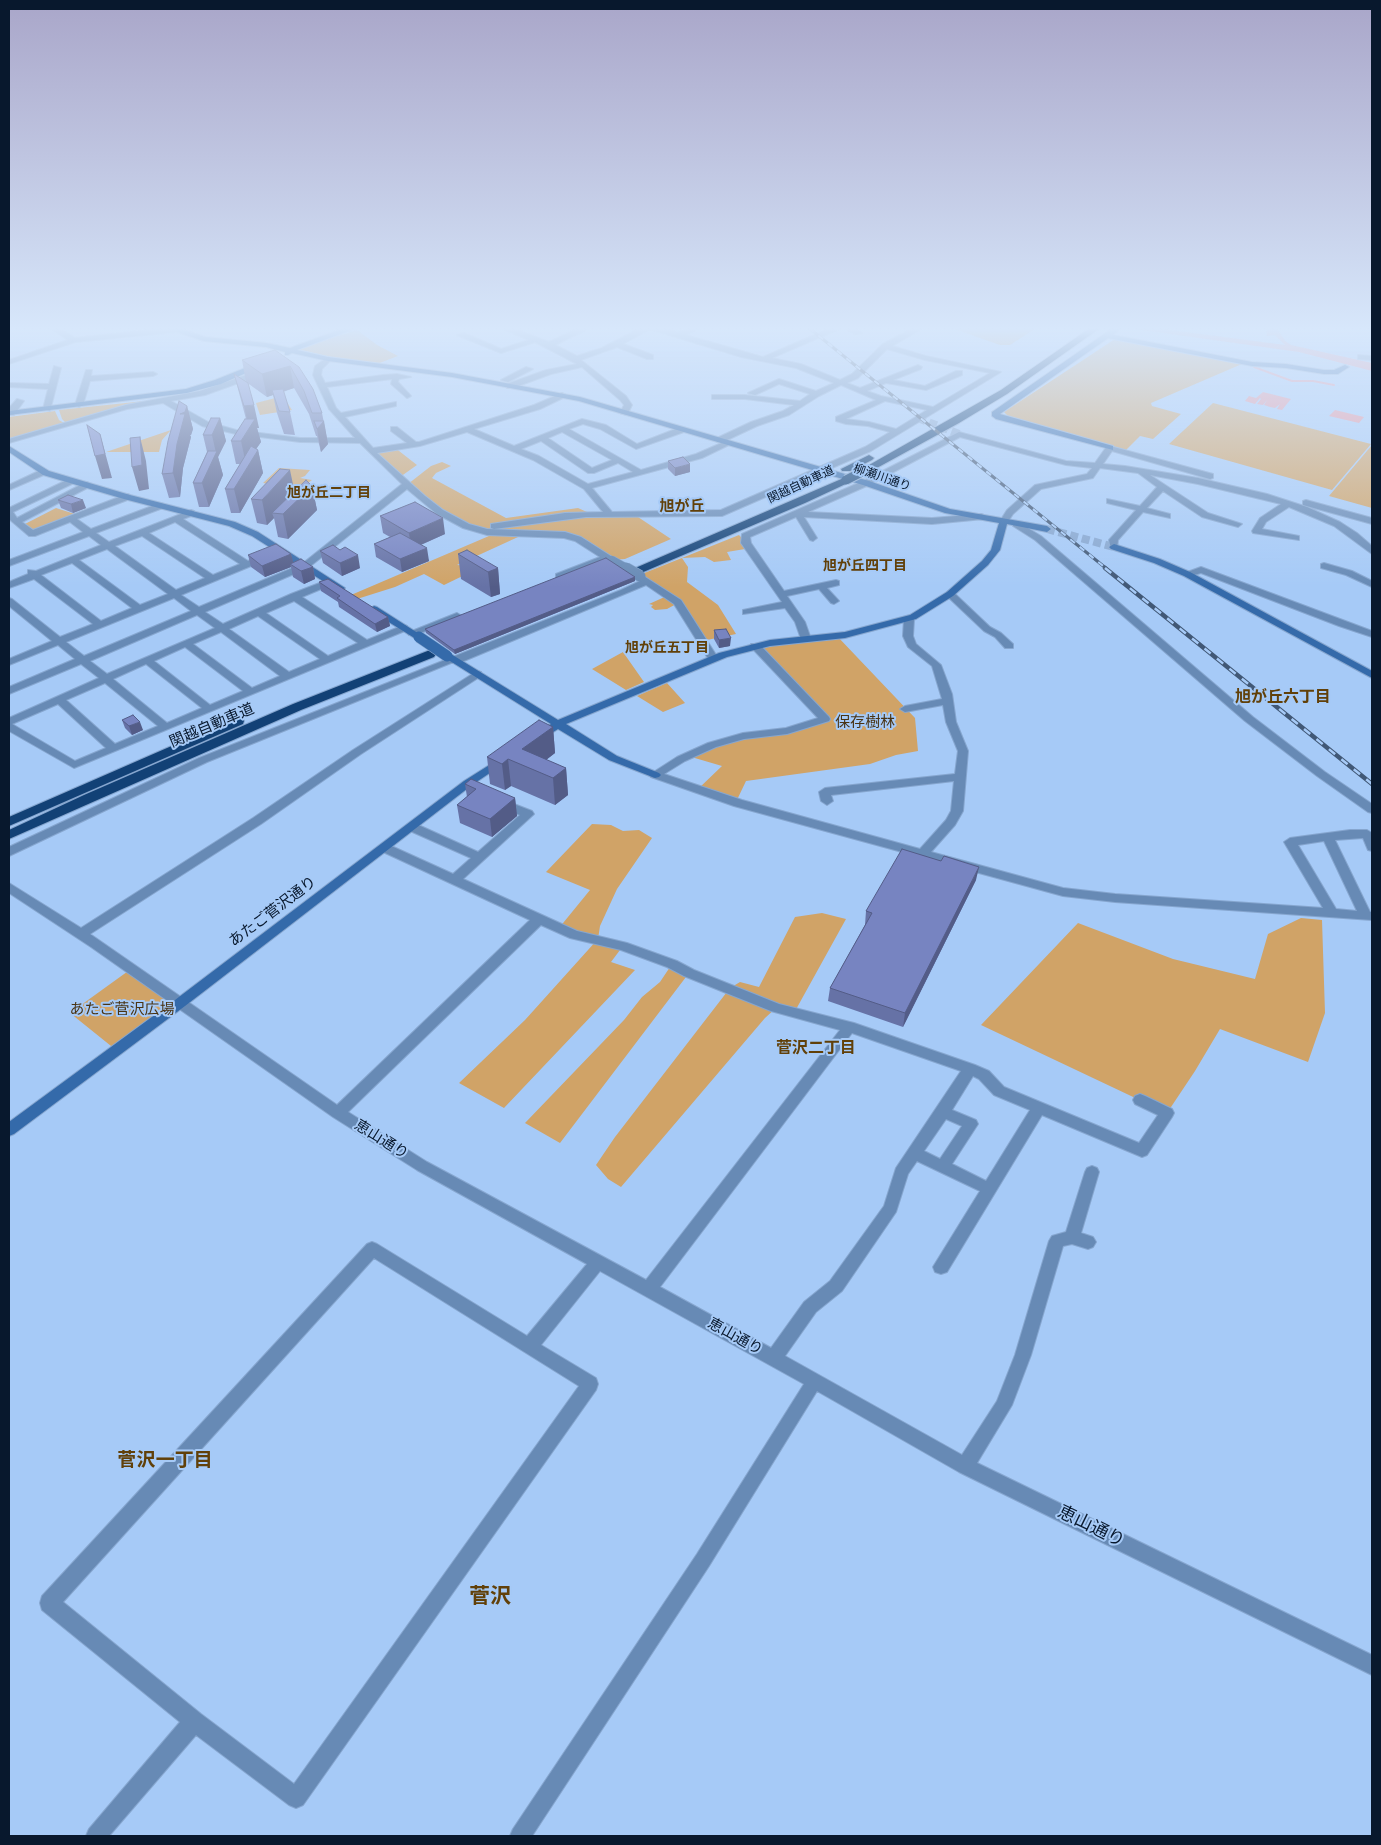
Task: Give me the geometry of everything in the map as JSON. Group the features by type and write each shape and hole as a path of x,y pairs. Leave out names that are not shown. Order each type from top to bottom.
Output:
{"highway":[{"name":"関越自動車道","path":"641,576 792,505 951,414"},
{"name":"関越自動車道","path":"627,564 833,476 860,473 967,414"},
{"name":"関越自動車道","path":"9,822 417,639"},
{"name":"関越自動車道","path":"9,836 98,794 252,726 417,639"}],"street":[{"path":"9,441 102,414"},
{"path":"188,414 205,424 236,432 300,440 361,441"},
{"path":"348,414 339,416 361,441 440,512 472,528 497,533 529,532 578,538 641,576 678,602 713,658"},
{"path":"372,451 414,445 469,430 516,414"},
{"name":"柳瀬川通り","path":"628,414 866,483 948,511 1047,530"},
{"path":"587,487 700,456 754,424 783,414"},
{"path":"848,414 839,418 846,422 869,424 897,432"},
{"path":"459,523 485,526 572,515 610,516 722,513 868,449 925,414"},
{"path":"995,414 999,417 1266,494 1372,522"},
{"path":"514,448 582,421 603,427 636,446 682,430"},
{"path":"394,429 414,445"},
{"path":"563,429 639,472"},
{"path":"469,430 536,458 587,487 610,516"},
{"path":"806,639 800,622 783,594 746,543 745,536 866,483 959,434 1066,463 1140,472 1266,494 1337,524 1354,535 1372,551"},
{"path":"541,437 591,471 619,460"},
{"path":"9,448 43,472 127,498 232,524 255,534 345,592"},
{"path":"531,741 560,724 713,658 755,646 845,635 909,619 927,610 950,594 991,557 1004,521 1010,512 1034,489 1044,485 1088,478 1110,448"},
{"path":"9,488 43,472"},
{"path":"1140,472 1205,515 1238,524"},
{"path":"71,481 9,512 16,522 32,534 127,498"},
{"path":"9,691 305,566 408,484"},
{"path":"16,522 86,485"},
{"path":"1162,487 1113,540 1114,546 1187,574 1372,675"},
{"path":"1110,501 1167,516"},
{"path":"1288,504 1263,520 1256,531 1296,538"},
{"path":"13,562 160,506"},
{"path":"9,585 192,513"},
{"path":"798,514 932,521 981,517"},
{"path":"798,514 814,538"},
{"path":"71,519 289,677"},
{"path":"176,519 247,564"},
{"path":"1016,524 1038,538 1249,719 1321,774 1372,808"},
{"path":"144,532 212,579"},
{"path":"9,651 13,660 281,550"},
{"path":"550,580 610,558"},
{"path":"73,560 140,609"},
{"path":"13,562 34,575 101,625"},
{"path":"1324,566 1349,573 1372,584"},
{"path":"1187,574 1201,570 1372,634"},
{"path":"9,852 203,760 452,659 624,592 641,576"},
{"path":"9,722 147,660 330,582"},
{"path":"783,594 836,583"},
{"path":"821,586 834,601"},
{"path":"950,594 987,629 998,635 1009,646"},
{"path":"294,596 366,644"},
{"path":"9,601 166,727"},
{"path":"365,604 417,639 560,724 613,758 627,765 738,803 1063,892 1115,898 1369,916"},
{"path":"746,612 789,604"},
{"path":"258,612 328,660"},
{"path":"9,726 74,765 366,644 417,639 464,614"},
{"path":"909,619 908,636 912,645 936,665 946,694 951,722 963,751 957,811 951,822 922,854"},
{"path":"186,643 251,692"},
{"path":"655,775 680,759 712,745 742,736 787,731 825,719 755,646"},
{"path":"147,660 209,710"},
{"path":"81,934 257,821 357,752 477,674"},
{"path":"58,699 114,749"},
{"path":"906,708 947,701"},
{"name":"あたご菅沢通り","path":"9,1130 180,1004 463,787 512,753"},
{"path":"827,801 825,792 959,777"},
{"path":"454,880 528,814 463,787"},
{"path":"412,827 479,857"},
{"path":"1332,913 1290,842 1367,834 1372,846"},
{"path":"1328,837 1369,916"},
{"path":"385,848 574,935 616,938 689,973 776,1008 849,1027 970,1069 984,1075 999,1091 1142,1151 1167,1113 1140,1100"},
{"name":"恵山通り","path":"9,888 81,934 338,1113 422,1166 774,1358 965,1466 1372,1665"},
{"path":"338,1113 539,919"},
{"path":"649,1289 849,1027"},
{"path":"774,1358 810,1307 836,1286 891,1208 901,1172 943,1112 970,1069"},
{"path":"941,1268 1039,1108"},
{"path":"942,1166 971,1124 943,1112"},
{"path":"914,1153 989,1189"},
{"path":"1072,1237 1092,1172"},
{"path":"965,1466 1004,1405 1023,1355 1057,1241 1072,1237 1088,1242"},
{"path":"372,1249 590,1384 296,1798 194,1721 49,1603 372,1249"},
{"path":"530,1346 597,1263"},
{"path":"520,1836 703,1560 814,1382"},
{"path":"96,1836 194,1721"}],"green space":[{"path":"31,414 56,414 59,420 64,423 9,440 9,417"},
{"path":"60,414 100,414 66,423"},
{"path":"1006,414 1181,414 1153,439 1140,436 1126,450 1010,418"},
{"path":"1201,414 1256,414 1371,444 1332,490 1169,444"},
{"path":"171,430 162,440 159,452 106,452"},
{"path":"1372,445 1372,508 1329,496"},
{"path":"394,447 417,465 400,477 372,451"},
{"path":"442,462 451,466 436,473 432,478 506,518 578,508 587,512 586,514 635,515 671,539 625,559 612,560 578,539 529,532 457,565 470,566 475,570 444,585 424,574 395,587 357,599 351,595 496,533 459,523 408,484 431,466"},
{"path":"279,468 310,470 305,476 300,478 312,480 304,486 290,488 263,483"},
{"path":"56,508 78,515 35,531 23,525"},
{"path":"739,535 751,548 727,552 731,560 714,562 705,557 682,558 688,567 687,582 718,605 736,634 702,641 678,603 667,609 655,610 651,607 653,605 649,604 669,595 640,576 642,574"},
{"name":"保存樹林","path":"837,636 915,718 918,751 896,755 870,764 746,781 736,802 698,789 722,766 688,756 743,736 787,731 824,719 755,646"},
{"path":"623,652 644,682 626,690 592,669"},
{"path":"667,683 685,703 663,712 637,696"},
{"path":"592,824 611,825 623,831 639,830 652,838 617,889 600,926 598,939 623,946 611,962 635,970 504,1108 459,1083 525,1020 597,940 559,928 590,890 546,872"},
{"path":"822,913 846,919 794,1013 776,1008 765,1018 621,1187 608,1179 596,1165 615,1137 730,988 740,982 759,987 795,917"},
{"path":"1301,918 1322,920 1325,1013 1308,1062 1220,1029 1167,1113 981,1025 1078,923 1173,959 1255,979 1268,934"},
{"path":"672,964 689,973 560,1143 525,1123 624,1020 642,997 660,982"},
{"name":"あたご菅沢広場","path":"131,969 180,1003 116,1050 70,1013"}],"shaded area":[{"path":"1331,414 1352,414 1364,417 1359,423 1329,416"}],"building":[{"path":"175,414 185,414 177,444 173,473 162,474"},
{"path":"211,418 220,418 212,435 203,435"},
{"path":"245,419 255,419 241,441 231,441"},
{"path":"314,421 324,421 317,429"},
{"path":"87,425 100,434 105,454 95,456"},
{"path":"140,437 142,465 132,467 130,438"},
{"path":"251,446 258,450 234,489 225,489"},
{"path":"208,451 217,451 202,483 193,483"},
{"path":"683,457 690,464 675,468 668,461"},
{"path":"280,469 290,470 262,500 251,499"},
{"path":"306,480 312,486 283,514 272,513"},
{"path":"68,495 83,500 71,504 58,500"},
{"path":"415,502 443,518 409,533 380,516"},
{"path":"400,533 427,548 400,559 374,544"},
{"path":"276,544 291,554 262,566 248,555"},
{"path":"333,545 340,550 345,547 358,555 340,563 320,551"},
{"path":"467,550 498,568 488,572 458,554"},
{"path":"606,558 635,577 454,650 425,629"},
{"path":"301,559 313,567 301,571 290,564"},
{"path":"328,579 388,617 375,624 337,598 340,596 319,582"},
{"path":"726,629 731,638 719,640 714,630"},
{"path":"133,715 140,722 129,726 122,720"},
{"path":"539,720 553,727 522,749 566,768 553,778 508,759 502,764 487,757"},
{"path":"471,779 515,798 490,819 457,805 476,789 465,784"},
{"path":"902,849 941,861 944,856 979,867 905,1013 830,988 872,913 866,911"}],"tunnel":[{"path":"918,418 959,434"},
{"path":"1047,529 1114,547"}],"railway":[{"path":"915,414 1107,569"},
{"path":"1105,568 1372,784"}],"district":[{"name":"旭が丘二丁目","path":"329,493"},
{"name":"旭が丘","path":"682,507"},
{"name":"旭が丘四丁目","path":"865,566"},
{"name":"旭が丘五丁目","path":"667,648"},
{"name":"旭が丘六丁目","path":"1283,698"},
{"name":"菅沢二丁目","path":"816,1049"},
{"name":"菅沢一丁目","path":"165,1461"},
{"name":"菅沢","path":"490,1597"}]}
